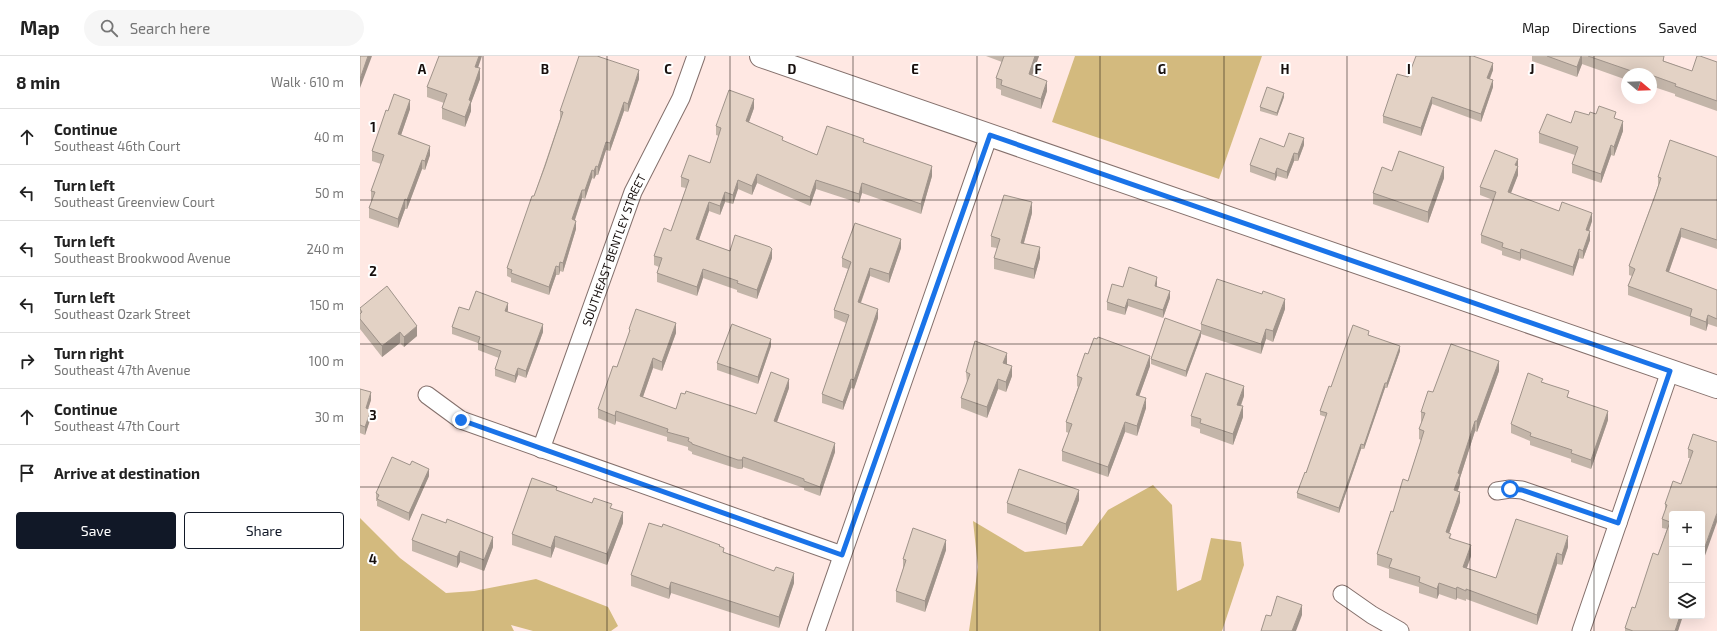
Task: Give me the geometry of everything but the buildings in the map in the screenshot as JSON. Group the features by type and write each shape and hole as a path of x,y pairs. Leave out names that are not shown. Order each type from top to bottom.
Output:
{"main road":[{"path":"761,56 1717,387"}],"street":[{"name":"SOUTHEAST BENTLEY STREET","path":"541,449 633,192 681,98 696,56"},
{"path":"816,631 990,135"},
{"path":"1581,631 1670,371"},
{"path":"427,395 461,420 842,555"},
{"path":"1497,491 1510,489 1522,490 1618,523"},
{"path":"1342,594 1372,615 1400,631"}],"shaded area":[{"path":"1075,56 1262,56 1219,179 1052,122"},
{"path":"1153,485 1172,505 1177,591 1201,580 1211,538 1241,542 1244,565 1222,631 969,631 978,567 973,521 1025,552 1082,546 1108,510"},
{"path":"360,518 400,558 446,593 474,591 536,579 608,607 618,626 611,631 533,631 511,625 514,631 360,631"}],"route":[{"path":"461,420 842,555 990,135 1670,371 1618,523 1522,490 1510,489"}]}
